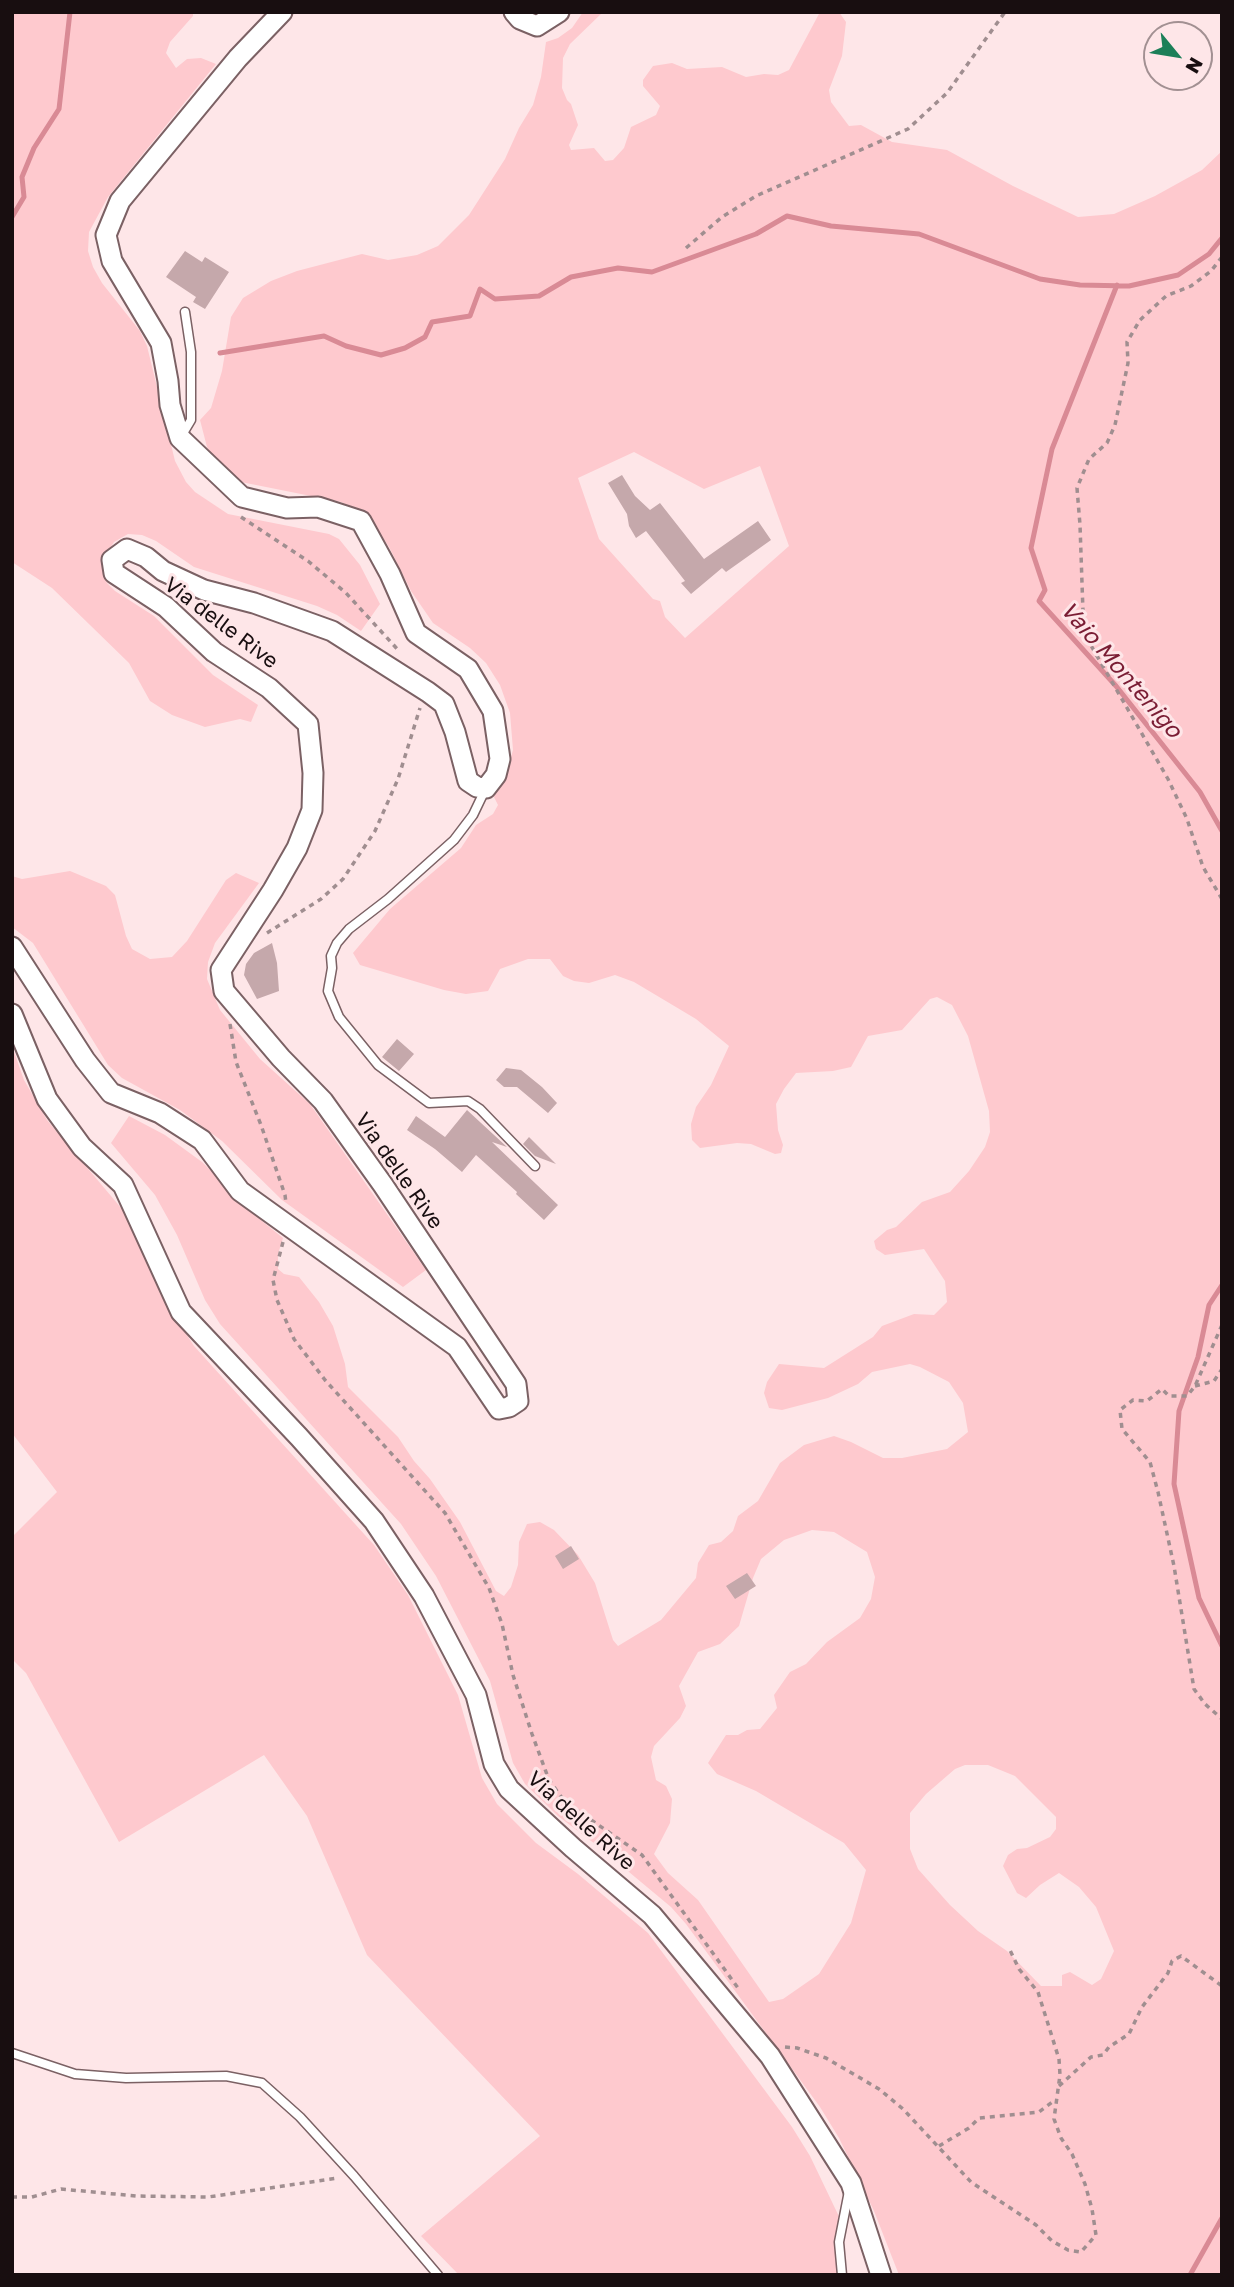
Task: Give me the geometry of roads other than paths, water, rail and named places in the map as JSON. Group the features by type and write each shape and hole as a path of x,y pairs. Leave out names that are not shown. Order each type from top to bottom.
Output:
{"street":[{"path":"282,12 238,58 120,201 106,236 111,261 161,343 170,405 180,438 242,498 287,508 318,507 361,521 390,574 416,633 468,669 492,711 500,759 496,775 486,788"},
{"path":"514,12 520,19 537,26 559,12"},
{"name":"Via delle Rive","path":"12,947 85,1060 111,1093 160,1113 202,1140 240,1191 457,1347 499,1409 509,1407 518,1401 516,1384 383,1185 323,1101 281,1058 224,991 221,970 274,890 297,848 312,810 313,773 308,724 269,688 214,652 166,607 114,573 112,560 127,549 146,557 163,571 204,590 254,603 332,631 444,704 455,732 468,781 477,787 486,788"},
{"name":"Via delle Rive","path":"12,1014 47,1099 82,1147 123,1185 181,1312 374,1521 424,1596 476,1695 494,1764 509,1788 652,1915 770,2056 851,2183 881,2275"}],"lane":[{"path":"180,438 191,420 191,352 186,312"},
{"path":"486,788 473,815 454,840 388,899 349,929 337,943 331,956 328,991 339,1017 378,1065 429,1103 468,1101 480,1109 535,1166"},
{"path":"12,2053 75,2074 126,2078 226,2076 262,2083 300,2117 438,2275"},
{"path":"842,2275 839,2242 851,2183"}],"waterway":[{"path":"12,217 24,197 22,177 34,148 59,109 70,12"},
{"path":"220,353 324,336 346,346 381,355 405,348 425,337 432,322 470,316 480,289 495,299 539,296 571,277 618,268 652,272 756,234 787,216 831,226 919,234 1040,279 1080,285 1129,286 1178,275 1209,254 1222,238"},
{"name":"Vaio Montenigo","path":"1117,285 1052,449 1031,548 1045,590 1039,601 1116,686 1200,792 1222,831"},
{"name":"Vaio Montenigo","path":"1222,1285 1209,1305 1198,1357 1179,1411 1174,1484 1199,1598 1222,1646"},
{"name":"Vaio Montenigo","path":"1190,2275 1222,2218"}]}
